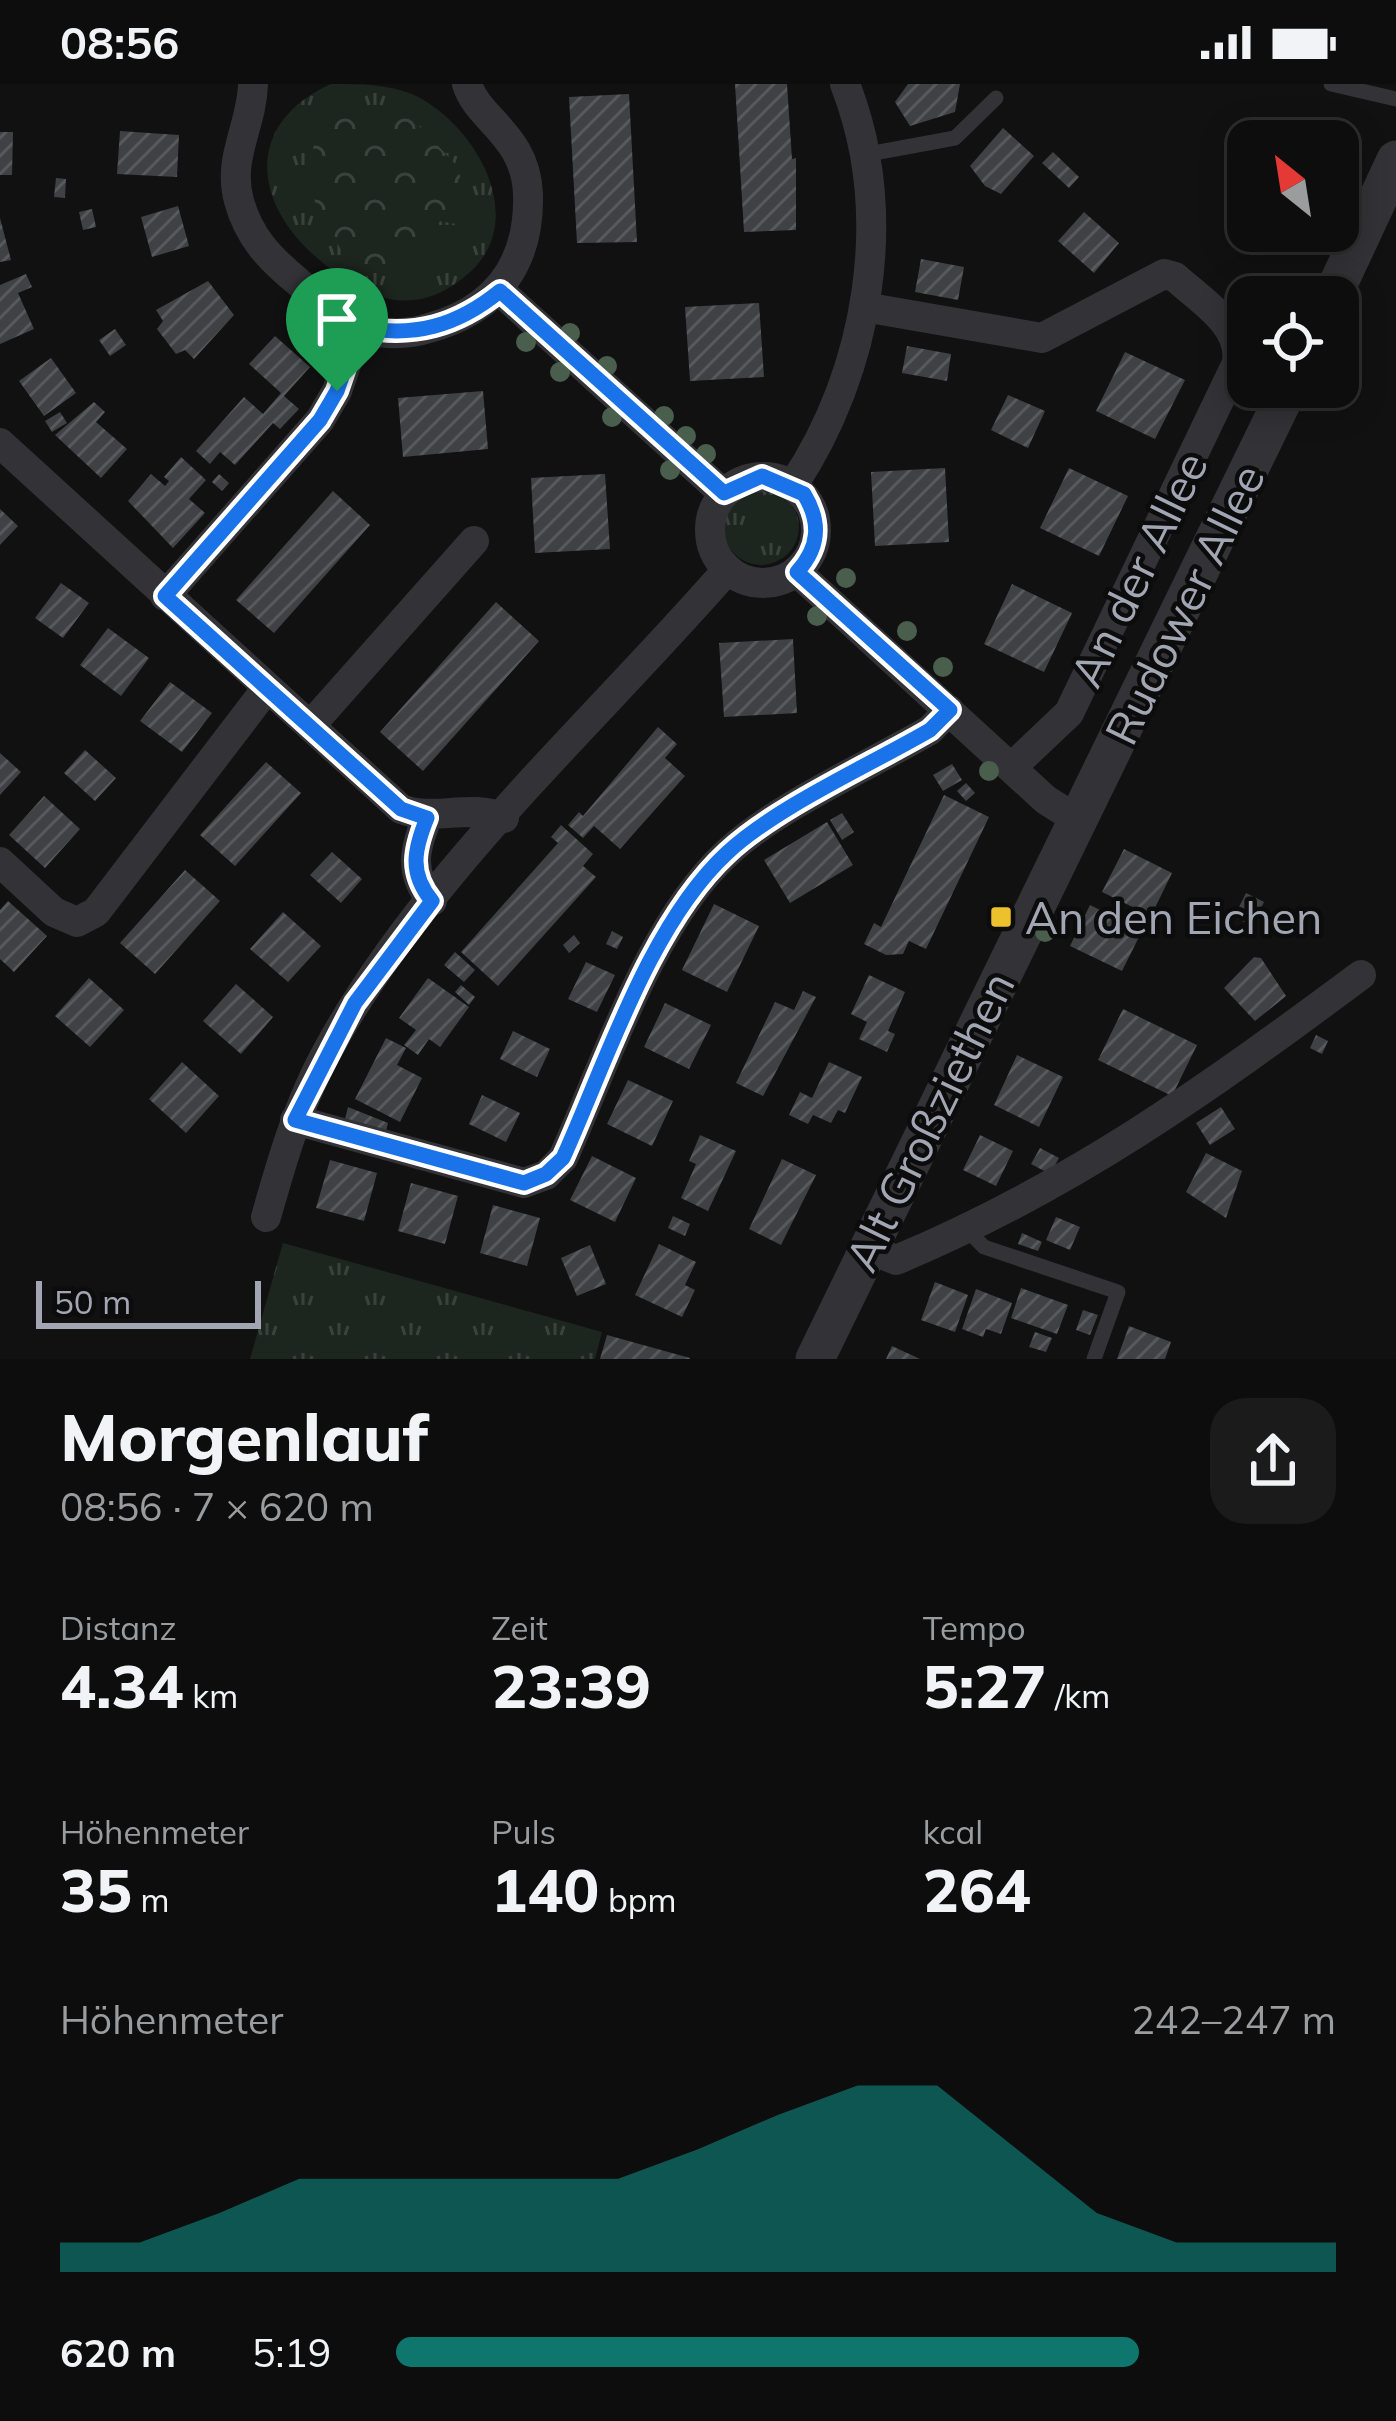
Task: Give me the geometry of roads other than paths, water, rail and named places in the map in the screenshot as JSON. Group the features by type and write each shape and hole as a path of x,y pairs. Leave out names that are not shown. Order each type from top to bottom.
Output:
{"street":[{"path":"253,84 234,160 248,227 267,256 359,327 415,332 458,320 500,291 516,266 526,230 528,190 519,154 467,84"},
{"path":"793,485 835,412 864,307 870,241 863,155 845,84"},
{"path":"1341,276 1396,160"},
{"name":"An der Allee","path":"864,307 1042,338 1165,274 1233,330 1240,347 1238,362 1069,713 1012,767"},
{"path":"500,291 724,493"},
{"path":"165,596 320,420 337,391 359,327"},
{"name":"Rudower Allee","path":"1078,820 1278,408"},
{"path":"0,443 401,809 427,818 476,811 504,818"},
{"path":"762,476 793,485 813,508 817,525 816,542 797,572 769,583 727,570 710,541 710,524 724,493 762,476"},
{"path":"310,725 474,541"},
{"path":"266,1217 295,1120 355,1003 432,901 727,570"},
{"path":"797,572 1052,805 1078,820"},
{"path":"0,862 54,912 77,922 96,912 267,688"},
{"path":"295,1120 524,1183 546,1174 563,1158 656,954 693,890 729,851 930,730 950,710"},
{"path":"427,818 414,863 417,879 432,901"},
{"name":"Alt Großziethen","path":"815,1359 1078,820"},
{"path":"867,1248 896,1260 967,1231 1073,1177 1182,1106 1361,975"}],"lane":[{"path":"1331,84 1396,99"},
{"path":"863,155 932,147 955,138 997,98"},
{"path":"967,1231 983,1247 1118,1292 1094,1359"}],"place":[{"name":"An den Eichen","path":"1001,917"}]}
